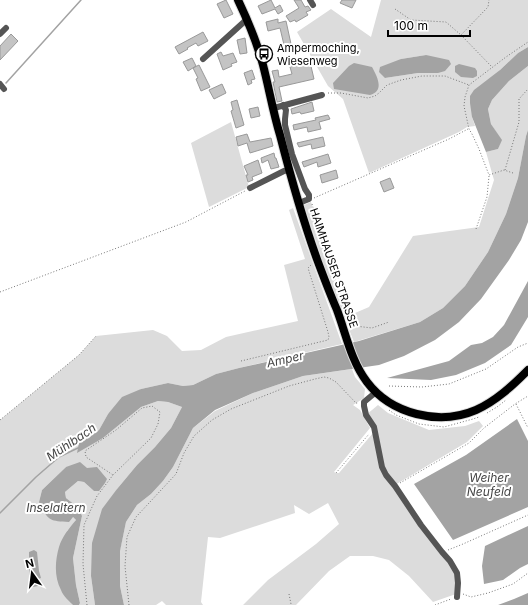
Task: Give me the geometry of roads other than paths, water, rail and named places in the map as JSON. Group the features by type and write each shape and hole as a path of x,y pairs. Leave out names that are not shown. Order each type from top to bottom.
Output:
{"main road":[{"name":"HAIMHAUSER STRASSE","path":"238,0 248,20 256,42 289,170 318,261 358,369 367,382 376,392 392,404 404,410 426,416 448,417 475,411 492,402 502,395 528,370"}],"street":[{"path":"203,59 245,21 248,20"},
{"path":"0,34 6,28"},
{"path":"274,108 322,95"},
{"name":"HAIMHAUSER STRASSE","path":"283,105 286,110 284,119 291,148 305,189 312,199 300,203"},
{"path":"250,188 289,170"},
{"path":"376,392 364,402 366,415 374,428 382,467 421,525 457,573 457,597"}],"water":[{"path":"528,47 528,66 509,81 492,100 488,109 491,124 502,140 498,149 486,152 472,117 470,96 474,90 500,70 518,53"},
{"path":"426,55 449,60 451,64 445,71 438,73 418,73 385,78 379,72 380,67 401,59"},
{"path":"354,63 372,67 379,87 375,93 370,95 334,89 333,83 349,66"},
{"path":"459,64 475,68 477,71 477,76 473,78 461,77 455,72 455,66"},
{"name":"Amper","path":"528,130 528,222 521,240 509,260 481,299 459,322 435,340 404,356 379,365 303,376 253,393 215,410 193,428 173,467 151,494 137,505 126,522 120,551 120,586 124,605 95,605 91,576 92,543 102,509 137,465 171,428 182,407 168,402 158,401 141,407 103,438 77,453 79,443 99,430 108,414 122,397 141,389 168,383 183,386 193,385 216,374 359,341 420,322 443,308 465,286 488,252 506,214 518,178"},
{"path":"528,281 528,317 511,345 485,363 456,375 431,380 387,378 449,361 471,345 482,343 493,337 504,325"},
{"name":"Weiher Neufeld","path":"517,419 528,441 528,507 453,540 414,484 466,455"},
{"name":"Inselaltern","path":"80,462 87,468 97,467 107,479 99,491 94,491 84,482 78,481 65,492 66,498 79,508 82,516 73,558 80,603 79,605 73,605 63,594 59,585 56,574 56,563 62,540 68,529 76,520 73,517 69,522 53,520 47,516 39,502 42,490 66,467"},
{"path":"528,526 528,564 503,580 484,584 482,566 485,546"},
{"path":"34,550 37,552 41,578 36,580 38,586 33,587 29,578 29,552"},
{"path":"528,593 528,605 498,605 514,599"}],"waterway":[{"path":"6,83 81,0"},
{"name":"Mühlbach","path":"0,513 36,477 59,457 80,447"}],"place":[{"name":"Ampermoching, Wiesenweg","path":"264,54"}]}
